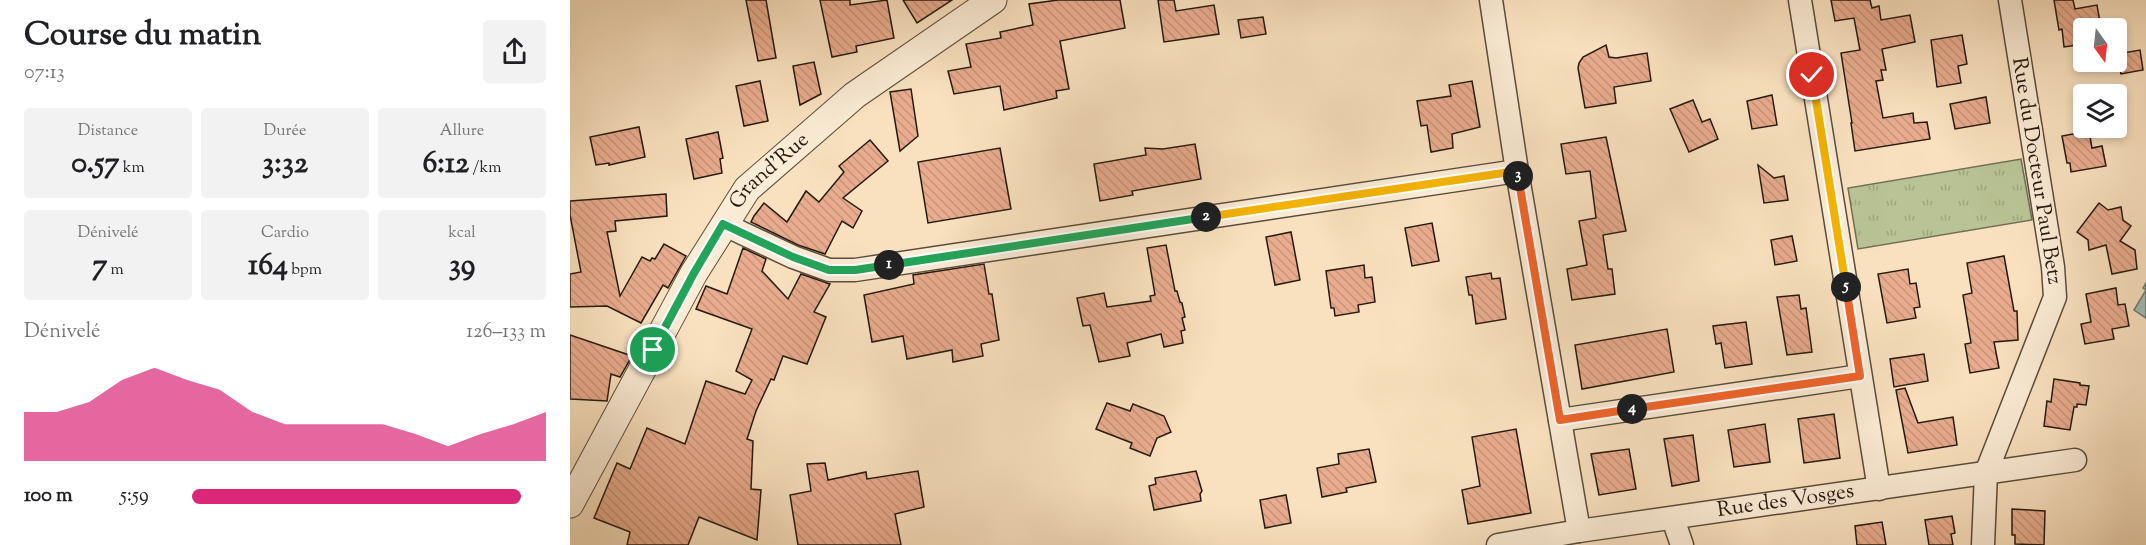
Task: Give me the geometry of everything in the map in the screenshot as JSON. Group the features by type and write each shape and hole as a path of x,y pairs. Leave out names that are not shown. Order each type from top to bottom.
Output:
{"street":[{"name":"Grand'Rue","path":"570,504 694,273 747,189 855,95 993,0"},
{"path":"1491,0 1517,171 1579,531"},
{"path":"1800,0 1879,489"},
{"name":"Rue du Docteur Paul Betz","path":"1983,545 1986,473 2055,297 2053,267 2010,0"},
{"path":"723,224 793,257 829,270 855,270 1517,171"},
{"path":"1560,420 1860,376"},
{"name":"Rue des Vosges","path":"1498,545 1579,531 2075,460"},
{"path":"1673,519 1682,545"}],"green space":[{"path":"2021,159 2032,220 1858,249 1848,188"}],"water":[{"path":"2146,290 2146,318 2134,310"}],"building":[{"path":"746,0 766,0 776,58 758,61"},
{"path":"820,0 850,0 850,5 887,0 894,38 856,46 857,52 832,57"},
{"path":"903,0 952,0 917,23"},
{"path":"1058,0 1120,0 1125,28 1060,41 1069,89 1056,91 1057,98 1004,110 1000,86 954,94 948,71 971,67 966,44 1001,38 1000,32 1033,25 1029,4"},
{"path":"1158,0 1174,0 1176,11 1214,5 1219,34 1164,42"},
{"path":"1831,0 1870,0 1872,8 1879,6 1881,20 1910,15 1915,42 1882,49 1886,70 1881,70 1883,80 1876,81 1883,118 1913,113 1914,123 1927,122 1930,139 1855,151 1841,53 1860,50 1854,18 1835,21"},
{"path":"2054,0 2073,0 2075,9 2097,5 2099,18 2073,18 2073,46 2064,47 2062,29 2059,30"},
{"path":"1263,17 1266,34 1241,38 1238,20"},
{"path":"1962,35 1967,64 1958,66 1961,83 1937,87 1931,40"},
{"path":"1606,45 1609,57 1647,53 1651,81 1614,87 1616,103 1585,108 1579,63 1583,57"},
{"path":"2140,50 2143,70 2121,74 2121,72 2127,72 2127,52"},
{"path":"814,62 821,94 800,105 793,66"},
{"path":"760,81 768,121 744,126 736,86"},
{"path":"1472,81 1480,127 1452,134 1453,148 1431,152 1427,125 1421,126 1417,101 1451,96 1449,85"},
{"path":"911,89 918,136 900,151 890,92"},
{"path":"1772,95 1777,125 1752,129 1747,101"},
{"path":"1986,97 1990,123 1955,129 1950,104"},
{"path":"1693,100 1702,122 1710,119 1718,139 1689,152 1670,109"},
{"path":"639,127 645,157 609,165 609,163 596,165 590,137"},
{"path":"718,132 723,158 720,159 722,173 694,179 686,139"},
{"path":"2073,134 2073,138 2090,138 2092,148 2102,146 2106,166 2071,172 2062,136"},
{"path":"1606,137 1626,231 1603,235 1608,269 1612,269 1615,294 1572,300 1567,269 1587,265 1579,221 1596,218 1590,171 1566,174 1561,144"},
{"path":"870,140 888,161 843,198 862,211 853,228 842,221 825,254 798,245 751,222 764,203 787,222 806,191 819,202 844,172 839,166"},
{"path":"1195,144 1201,179 1132,191 1133,195 1100,201 1094,164 1146,155 1145,148 1163,149"},
{"path":"1000,148 1011,209 928,223 918,162"},
{"path":"1758,165 1774,178 1784,176 1788,200 1764,203"},
{"path":"666,194 667,216 615,221 616,231 607,232 620,296 642,257 650,261 652,258 655,259 664,244 686,256 668,288 663,285 641,323 607,306 570,307 570,274 581,272 570,215 570,201"},
{"path":"2099,203 2108,210 2121,207 2123,220 2131,226 2120,241 2135,250 2137,269 2112,274 2106,245 2089,250 2088,240 2077,232"},
{"path":"1432,223 1439,261 1412,266 1405,228"},
{"path":"1291,232 1300,280 1275,285 1266,237"},
{"path":"1792,236 1797,261 1775,265 1771,240"},
{"path":"1166,245 1175,291 1182,303 1185,317 1182,318 1185,330 1181,331 1183,343 1164,347 1161,334 1127,343 1130,356 1099,362 1090,325 1083,326 1077,298 1104,293 1107,307 1151,301 1150,296 1155,295 1147,248"},
{"path":"743,248 766,259 762,271 788,299 801,274 830,284 814,312 826,317 807,364 783,356 774,380 771,379 756,411 747,439 753,441 751,489 761,490 757,540 699,517 688,545 627,545 630,532 594,518 617,463 630,469 647,428 685,444 706,381 745,394 752,380 736,371 752,329 696,309 706,286 727,294"},
{"path":"2004,256 2014,311 2017,311 2018,340 1994,342 1999,368 1970,373 1965,344 1971,343 1963,295 1972,293 1967,263"},
{"path":"984,264 989,294 992,294 999,340 981,344 983,356 953,362 952,350 907,359 903,336 872,342 864,295 914,284 913,275"},
{"path":"1364,265 1365,278 1372,277 1375,302 1358,305 1359,312 1335,316 1334,308 1331,308 1326,271"},
{"path":"1908,269 1910,284 1916,283 1920,307 1914,308 1916,318 1887,323 1878,274"},
{"path":"1491,273 1492,279 1500,278 1506,319 1476,324 1472,295 1469,295 1466,277"},
{"path":"2116,288 2118,305 2125,304 2129,326 2112,329 2114,339 2085,344 2081,324 2091,322 2086,294"},
{"path":"1799,295 1801,309 1806,308 1812,352 1787,355 1777,297"},
{"path":"1746,322 1752,364 1725,368 1721,343 1716,344 1713,326"},
{"path":"1667,329 1674,372 1582,389 1575,345"},
{"path":"570,335 632,356 620,377 611,374 607,401 570,399"},
{"path":"1924,354 1928,381 1894,387 1890,359"},
{"path":"2054,379 2089,386 2086,405 2077,404 2077,407 2074,407 2070,430 2044,426 2047,401 2051,402"},
{"path":"1905,388 1918,423 1953,417 1957,445 1908,453 1896,390"},
{"path":"1107,403 1130,411 1133,404 1164,416 1171,432 1157,438 1150,456 1130,448 1132,443 1096,429"},
{"path":"1834,414 1840,458 1804,463 1798,419"},
{"path":"1765,424 1770,462 1734,467 1728,430"},
{"path":"1516,429 1531,513 1468,524 1462,490 1480,486 1472,437"},
{"path":"1693,435 1699,481 1672,486 1664,439"},
{"path":"1369,449 1376,482 1346,488 1347,492 1322,497 1317,468 1339,464 1338,454"},
{"path":"1629,449 1636,489 1599,495 1591,454"},
{"path":"825,463 828,480 866,472 867,479 918,471 924,507 895,514 901,545 798,545 790,495 811,491 807,464"},
{"path":"1196,471 1202,491 1201,501 1154,510 1149,486 1156,484 1155,478"},
{"path":"1286,495 1291,523 1265,528 1260,500"},
{"path":"2012,509 2045,511 2044,545 2015,544 2015,535 2012,535"},
{"path":"1952,516 1955,533 1951,534 1953,545 1929,545 1925,520"},
{"path":"1882,522 1886,545 1857,545 1855,526"}],"route":[{"path":"653,350 723,224 793,257 829,270 855,270 1517,171 1560,420 1860,376 1812,75"}]}
